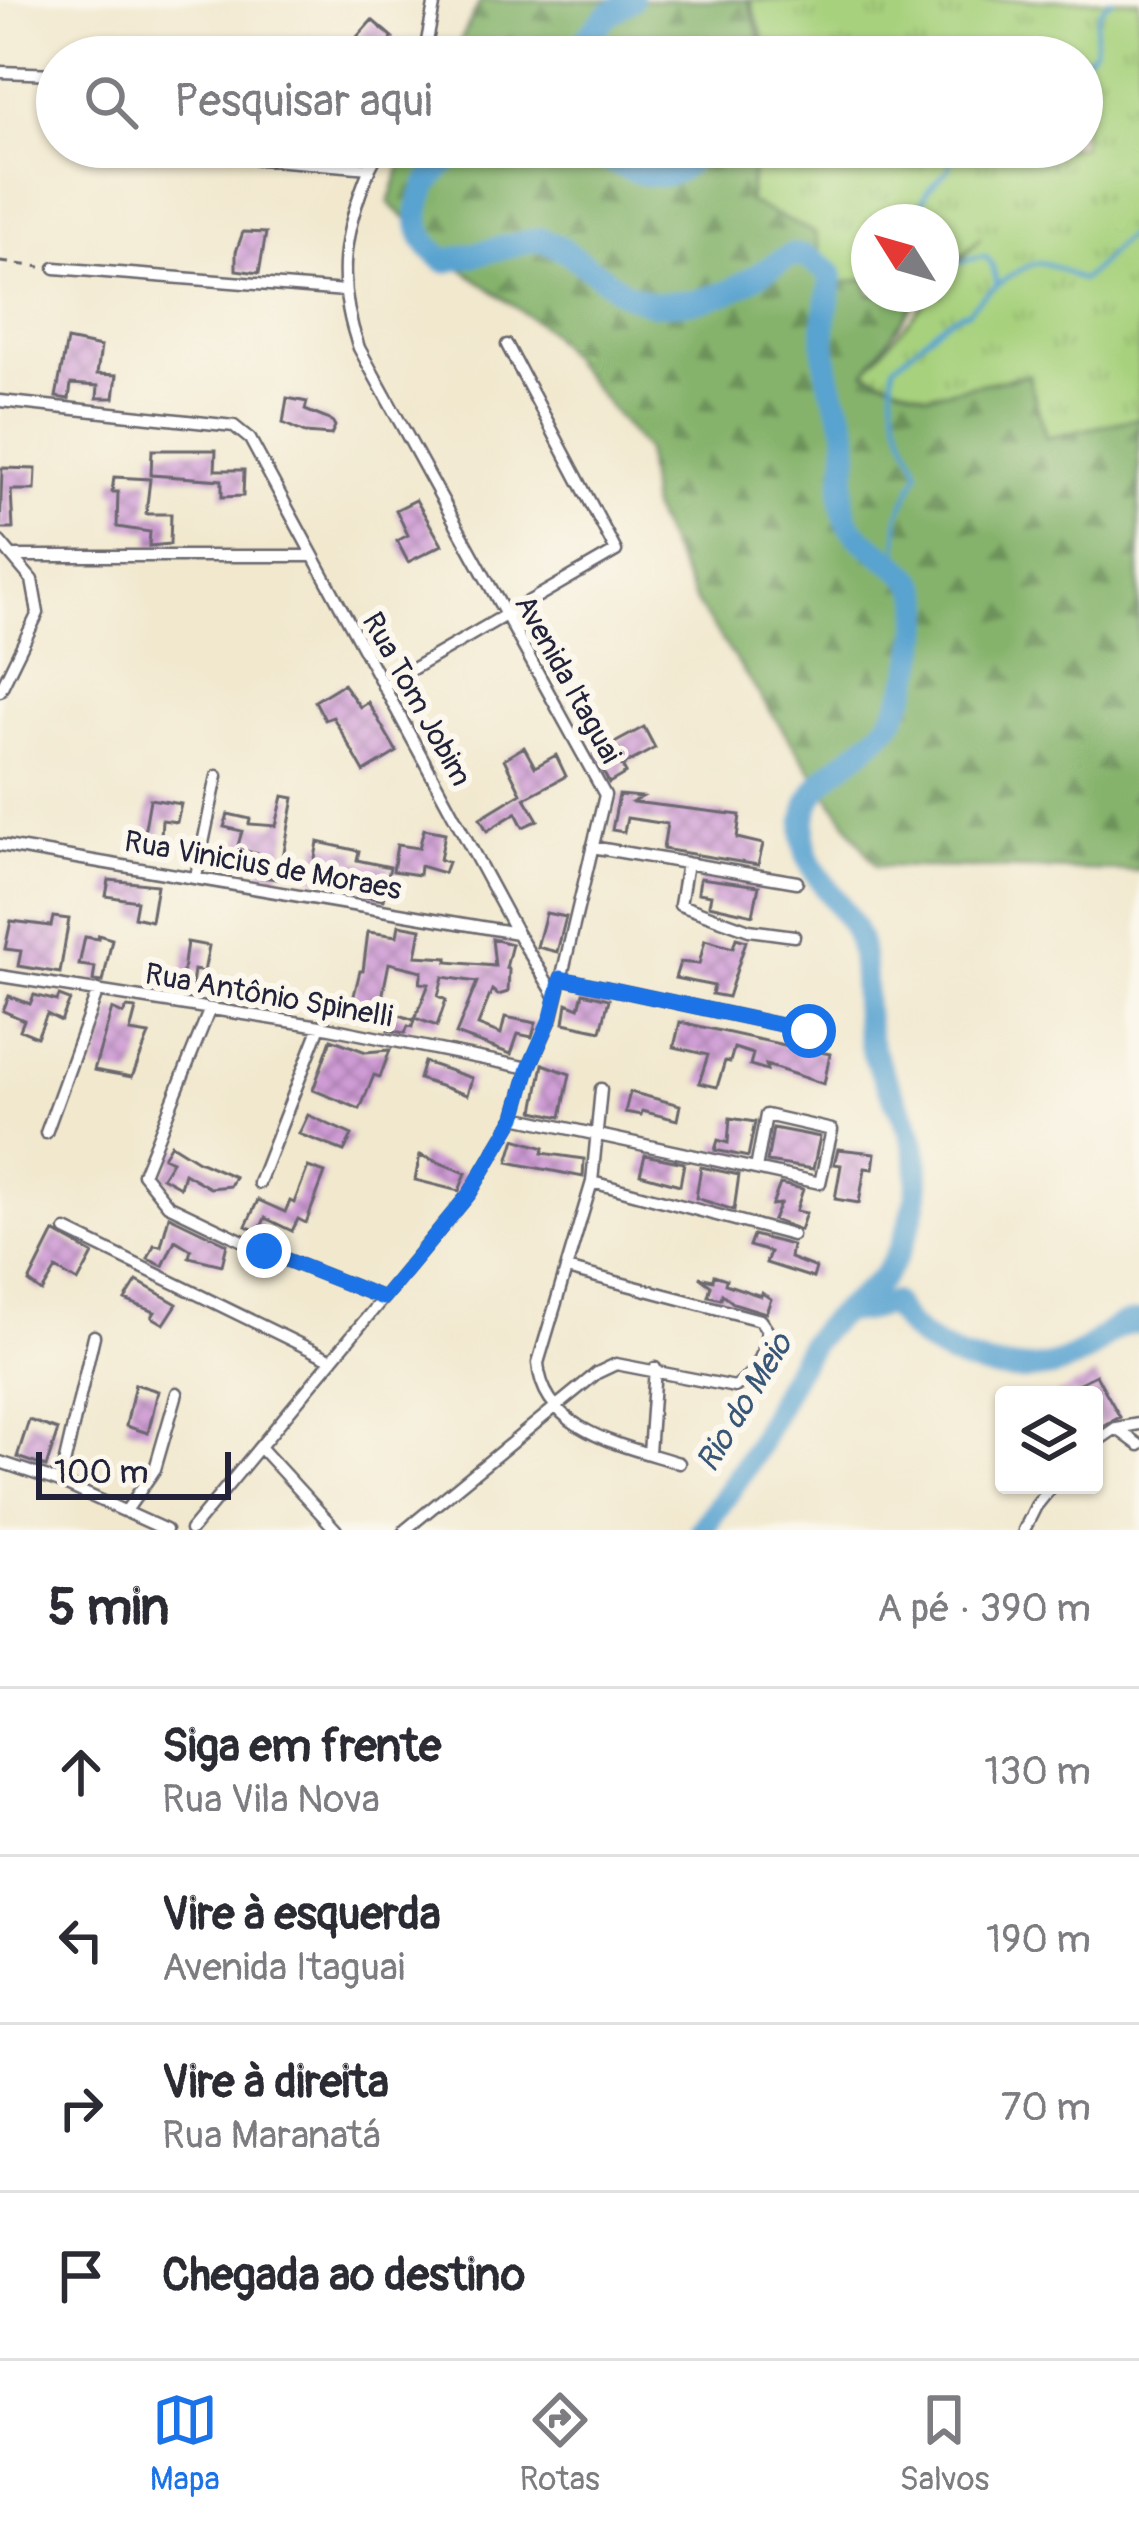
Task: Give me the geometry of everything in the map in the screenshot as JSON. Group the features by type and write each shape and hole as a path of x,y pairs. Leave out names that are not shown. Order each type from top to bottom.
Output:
{"street":[{"path":"428,36 435,0"},
{"path":"0,72 36,73"},
{"name":"Avenida Itaguai","path":"190,1530 470,1193 515,1117 556,998 604,796 359,348 350,322 343,257 352,212 370,168"},
{"path":"55,268 345,291"},
{"path":"383,686 616,550 507,345"},
{"name":"Rua Tom Jobim","path":"0,401 234,426 250,439 556,998"},
{"path":"0,542 32,580 38,613 0,691"},
{"path":"12,556 310,556"},
{"path":"196,877 217,776"},
{"name":"Rua Vinicius de Moraes","path":"0,845 517,933"},
{"path":"592,847 797,882"},
{"path":"687,863 680,905 749,929 794,936"},
{"path":"0,990 3,977"},
{"name":"Rua Antônio Spinelli","path":"3,977 320,1026 529,1068"},
{"path":"561,978 809,1031"},
{"path":"46,1133 98,990"},
{"path":"208,1011 143,1174 168,1205 264,1251 383,1298"},
{"path":"260,1183 320,1026"},
{"path":"601,1089 592,1182 538,1364 539,1379 566,1420 679,1463"},
{"path":"515,1117 820,1183 832,1130 766,1115 756,1169"},
{"path":"592,1182 792,1234"},
{"path":"66,1230 332,1360"},
{"path":"405,1530 597,1373 616,1364 735,1387 754,1374 765,1352 767,1330 760,1320 567,1269"},
{"path":"60,1482 94,1336"},
{"path":"649,1454 655,1368"},
{"path":"126,1511 155,1469 177,1393"},
{"path":"1103,1437 1117,1428 1139,1424"},
{"path":"1117,1428 1139,1444"},
{"path":"260,1447 336,1530"},
{"path":"0,1462 60,1482 166,1530"},
{"path":"1024,1530 1046,1494"}],"path":[{"path":"0,262 55,268"}],"green space":[{"path":"481,0 748,0 759,36 463,36"},
{"path":"750,0 1139,0 1139,418 1046,438 1028,375 927,395 864,372 916,312 959,312 959,263 981,237 959,258 959,204 851,204 851,283 828,286 749,202 753,168 1103,168 1103,36 763,36"},
{"path":"400,168 753,168 749,202 815,233 828,286 851,282 851,312 908,312 865,372 927,395 1028,375 1046,438 1139,418 1139,871 876,866 696,602 651,508 645,450 546,329 458,266 389,203"}],"building":[{"path":"372,20 391,36 358,36"},
{"path":"243,232 266,233 259,273 236,270"},
{"path":"67,340 101,347 97,374 117,375 114,398 97,398 98,386 71,384 69,399 56,397"},
{"path":"287,398 307,402 305,410 332,421 331,435 305,433 283,423"},
{"path":"152,450 216,450 215,470 244,470 243,496 222,497 222,480 151,475"},
{"path":"2,468 36,469 35,490 11,490 13,529 0,529"},
{"path":"114,477 150,479 146,514 171,514 170,544 149,546 150,532 117,527"},
{"path":"416,500 442,545 408,562 397,541 408,535 396,510"},
{"path":"343,684 360,707 368,702 397,752 364,772 333,717 325,720 315,701"},
{"path":"644,727 655,748 622,766 626,773 609,783 594,754"},
{"path":"524,747 535,767 556,755 566,776 525,798 538,820 523,827 516,813 487,831 480,818 521,793 504,759"},
{"path":"619,795 642,797 633,802 740,815 737,838 763,844 758,865 663,849 667,824 627,818 624,832 612,830"},
{"path":"283,796 294,798 279,879 259,877 262,855 237,849 242,831 224,827 228,814 250,819 249,824 276,826"},
{"path":"150,799 181,804 177,822 162,820 161,837 144,834"},
{"path":"424,829 445,833 440,860 448,862 444,873 420,866 419,875 393,871 397,845 419,848"},
{"path":"318,842 359,851 357,860 390,867 383,900 361,896 363,886 311,879"},
{"path":"700,878 759,886 753,915 709,905 711,895 698,893"},
{"path":"109,880 157,885 151,921 134,917 137,901 106,896"},
{"path":"546,913 566,917 557,952 537,947"},
{"path":"53,917 69,919 60,973 18,966 21,951 5,949 11,921 51,926"},
{"path":"399,925 421,929 416,956 448,958 447,962 495,966 492,939 512,944 506,968 508,992 498,995 492,990 478,1025 501,1034 505,1017 536,1023 532,1037 518,1034 511,1054 456,1034 477,982 443,977 438,996 446,1000 437,1026 415,1018 429,984 420,983 422,971 389,963 380,1008 414,1020 412,1027 405,1033 388,1030 391,1022 350,1012 363,971 368,932 397,936"},
{"path":"98,935 112,939 103,982 93,981 95,967 79,965 85,937 98,939"},
{"path":"736,938 746,941 728,997 712,994 714,986 675,978 680,962 699,964 705,940 733,948"},
{"path":"187,942 209,946 204,972 194,970 191,993 180,993"},
{"path":"583,993 609,999 601,1031 564,1023 567,1003 579,1008"},
{"path":"34,995 70,1000 61,1021 47,1014 37,1037 20,1030 24,1020 3,1011 9,996 30,1004"},
{"path":"127,1008 136,1009 130,1032 149,1035 132,1077 94,1070 112,1009 123,1014"},
{"path":"680,1022 793,1047 795,1041 813,1040 815,1051 830,1054 824,1084 766,1065 767,1070 750,1065 753,1054 734,1048 717,1087 699,1083 708,1055 674,1047"},
{"path":"331,1039 366,1052 390,1050 360,1109 313,1090"},
{"path":"424,1062 472,1078 467,1095 419,1079"},
{"path":"543,1064 570,1074 561,1117 534,1111"},
{"path":"630,1092 680,1105 677,1120 625,1112"},
{"path":"308,1115 352,1135 344,1151 299,1134"},
{"path":"730,1118 755,1122 748,1157 715,1150 718,1140 728,1143"},
{"path":"773,1128 820,1137 813,1169 767,1162"},
{"path":"515,1139 544,1148 542,1153 584,1159 583,1177 508,1162"},
{"path":"171,1144 235,1177 230,1186 210,1188 184,1173 180,1187 162,1177 172,1161 163,1157"},
{"path":"838,1149 875,1153 873,1169 865,1168 859,1203 835,1199 841,1165 834,1164"},
{"path":"420,1155 466,1173 459,1191 415,1180"},
{"path":"645,1155 684,1163 680,1185 640,1174"},
{"path":"308,1167 325,1173 306,1223 298,1219 292,1231 265,1218 259,1232 246,1226 258,1200 285,1212 290,1201 294,1203"},
{"path":"701,1167 739,1175 734,1210 696,1198"},
{"path":"780,1184 803,1189 796,1211 806,1213 800,1230 773,1220 780,1204 772,1205"},
{"path":"169,1216 227,1244 222,1265 189,1257 191,1250 175,1240 163,1266 148,1259 154,1245 161,1246"},
{"path":"54,1232 93,1254 78,1282 56,1269 42,1292 29,1282"},
{"path":"753,1235 792,1245 790,1258 816,1268 813,1278 766,1263 770,1252 749,1246"},
{"path":"714,1275 726,1279 725,1284 771,1299 766,1313 733,1303 722,1294 721,1299 708,1296 711,1286 699,1277 713,1280"},
{"path":"137,1281 177,1304 164,1324 152,1317 155,1312 125,1300"},
{"path":"1096,1375 1102,1386 1073,1386"},
{"path":"135,1384 158,1391 148,1433 126,1426"},
{"path":"1103,1387 1120,1417 1103,1426"},
{"path":"29,1420 58,1430 46,1467 17,1457"}],"waterway":[{"path":"588,36 631,0"},
{"path":"1096,36 1099,15 1112,0"},
{"name":"Rio do Meio","path":"441,168 428,183 418,216 430,247 446,261 540,239 626,294 654,304 697,301 729,292 791,255 807,257 831,274 825,345 830,380 847,433 844,511 856,533 904,572 920,594 916,655 901,703 885,728 819,786 805,817 804,838 813,867 849,920 861,949 869,1036 914,1144 918,1183 914,1207 906,1236 886,1273 812,1343 751,1458 702,1530"},
{"path":"627,168 662,175 680,168"},
{"path":"921,204 950,168"},
{"path":"897,568 898,517 919,471 895,407 894,365 939,326 969,311 1026,267 1048,264 1081,280 1131,233 1139,236"},
{"path":"959,262 986,257 997,285"},
{"path":"844,1310 893,1303 907,1324 951,1355 1007,1369 1060,1363 1115,1329 1139,1322"}],"route":[{"path":"264,1251 383,1298 470,1193 515,1117 561,978 809,1031"}]}
